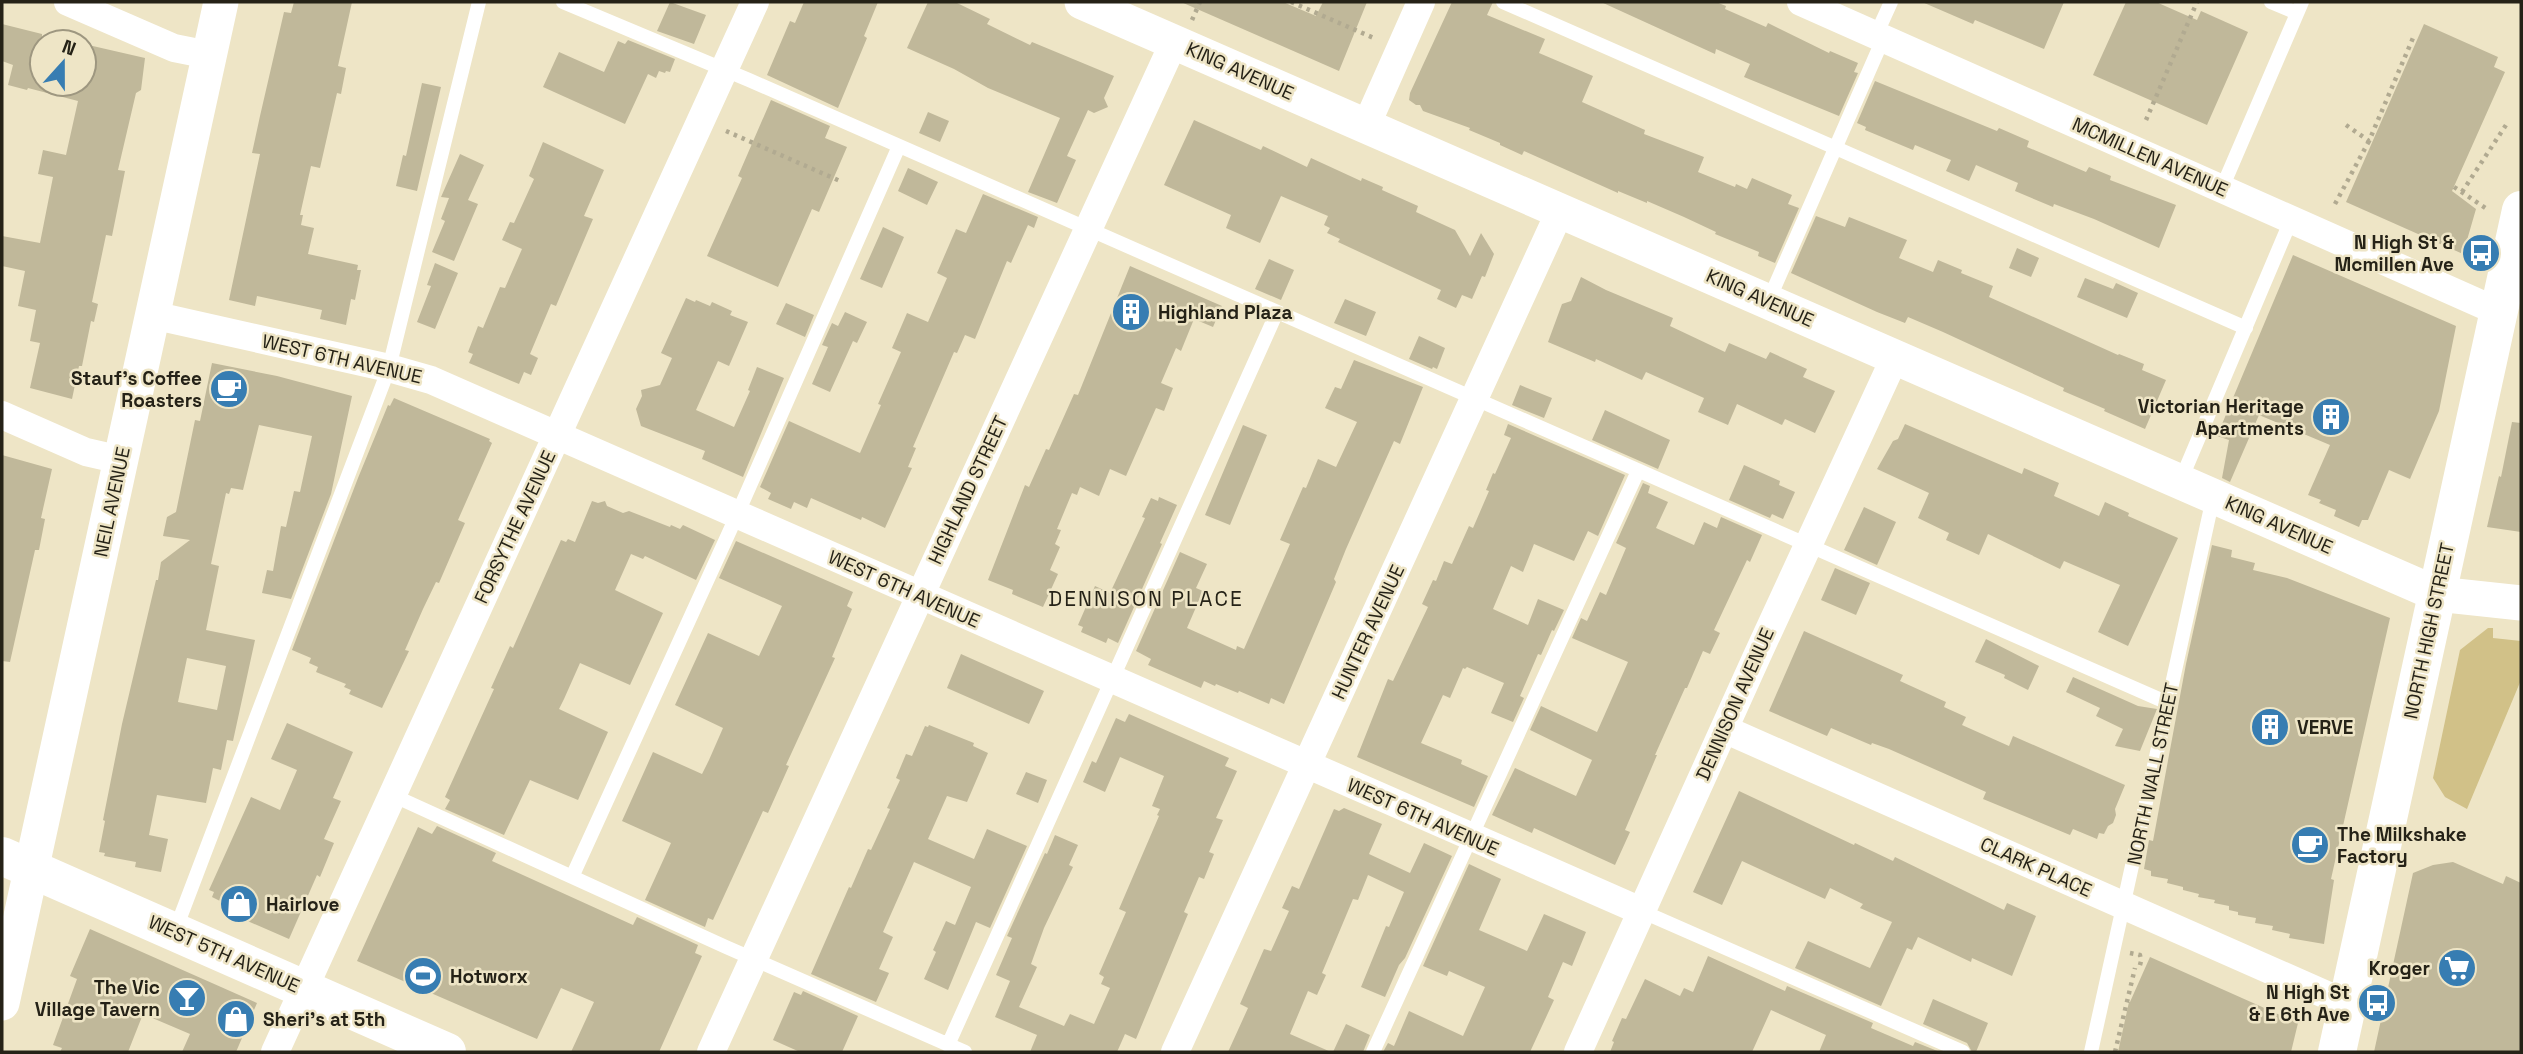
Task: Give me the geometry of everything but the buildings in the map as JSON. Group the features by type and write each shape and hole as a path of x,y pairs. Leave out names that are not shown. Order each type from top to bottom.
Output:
{"main road":[{"name":"NORTH HIGH STREET","path":"2337,1052 2499,312 2504,210"},
{"name":"WEST 5TH AVENUE","path":"17,863 447,1052"}],"street":[{"path":"68,2 174,48 209,55"},
{"name":"NEIL AVENUE","path":"2,1003 17,863 121,460 221,2"},
{"name":"FORSYTHE AVENUE","path":"275,1052 755,2"},
{"name":"KING AVENUE","path":"1082,2 1182,33 1366,126 2437,594 2521,603"},
{"path":"1366,126 1421,2"},
{"name":"MCMILLEN AVENUE","path":"1801,2 2499,312"},
{"name":"HIGHLAND STREET","path":"711,1052 1088,229 1182,33"},
{"name":"HUNTER AVENUE","path":"1175,1052 1560,211"},
{"name":"WEST 6TH AVENUE","path":"152,314 431,380 1641,911"},
{"name":"DENNISON AVENUE","path":"1578,1052 1895,357"},
{"path":"2,415 86,452 121,460"},
{"name":"CLARK PLACE","path":"1724,729 2347,1004"}],"lane":[{"path":"174,933 388,368 479,2"},
{"path":"564,2 899,146 2168,703"},
{"path":"1503,2 2246,327"},
{"path":"1768,302 1836,148 1891,2"},
{"path":"2222,188 2299,8 2271,2"},
{"path":"572,877 737,515 899,146"},
{"path":"2180,482 2291,220"},
{"path":"948,1045 1277,312"},
{"path":"1373,1052 1638,471"},
{"name":"NORTH WALL STREET","path":"2091,1052 2214,496"},
{"path":"392,795 965,1052"},
{"path":"1641,911 1963,1052"}],"path":[{"path":"1182,33 1200,2"},
{"path":"1291,2 1376,39"},
{"path":"2146,120 2197,2"},
{"path":"2335,204 2370,141 2413,38"},
{"path":"2346,125 2370,141"},
{"path":"2462,192 2506,125"},
{"path":"726,131 841,181"},
{"path":"2454,187 2504,210"},
{"path":"2115,1052 2134,968 2141,970 2141,958 2137,953 2128,954 2123,963"}],"shaded area":[{"path":"2488,628 2493,628 2493,638 2521,641 2521,680 2467,809 2445,797 2433,778 2460,650"}],"place":[{"name":"N High St & Mcmillen Ave","path":"2481,253"},
{"name":"Highland Plaza","path":"1131,312"},
{"name":"Stauf's Coffee Roasters","path":"229,389"},
{"name":"Victorian Heritage Apartments","path":"2331,417"},
{"name":"VERVE","path":"2270,727"},
{"name":"The Milkshake Factory","path":"2310,845"},
{"name":"Hairlove","path":"239,904"},
{"name":"Kroger","path":"2457,968"},
{"name":"Hotworx","path":"423,976"},
{"name":"The Vic Village Tavern","path":"187,998"},
{"name":"N High St & E 6th Ave","path":"2377,1003"},
{"name":"Sheri's at 5th","path":"236,1019"}],"district":[{"name":"DENNISON PLACE","path":"1146,598"}]}
